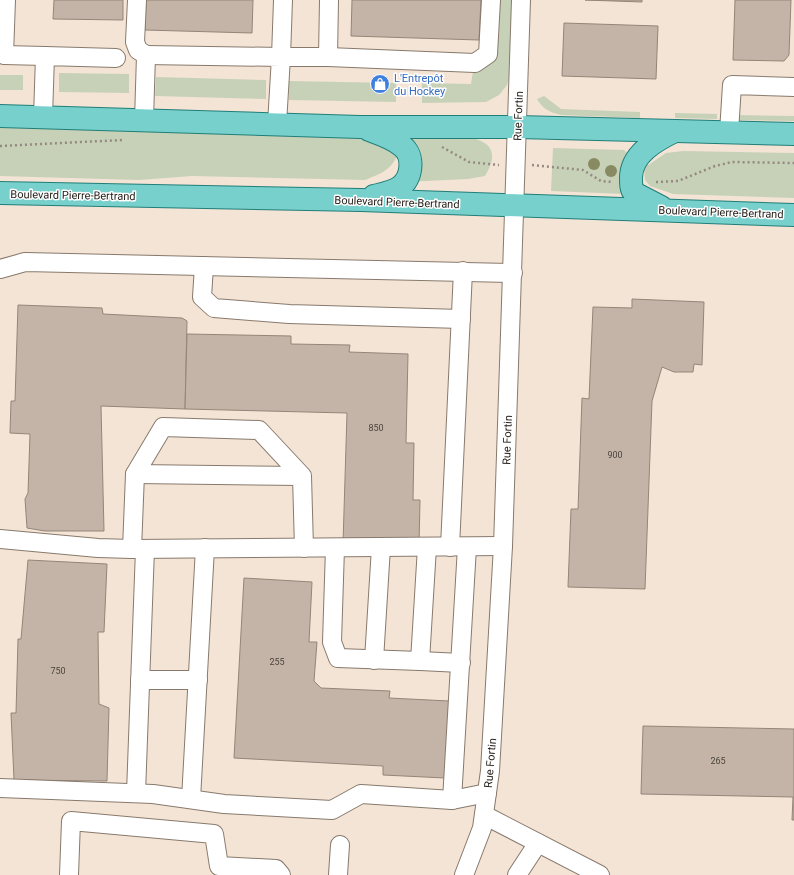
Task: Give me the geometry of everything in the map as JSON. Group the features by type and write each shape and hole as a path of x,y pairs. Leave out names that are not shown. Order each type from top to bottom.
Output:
{"main road":[{"path":"0,116 360,127 518,127 794,134"},
{"path":"360,127 392,139 402,146 408,155 410,166 407,177 400,187 361,200"},
{"path":"669,211 634,193 632,190 631,173 635,162 644,151 660,139 675,131"},
{"name":"Boulevard Pierre-Bertrand","path":"0,193 361,200 794,215"}],"street":[{"path":"6,0 4,55 116,58"},
{"path":"137,0 135,42 138,50 146,55 328,57 475,63 488,54 491,0"},
{"path":"277,124 283,0"},
{"path":"328,57 329,0"},
{"name":"Rue Fortin","path":"464,875 482,828 487,793 503,546 522,0"},
{"path":"144,120 146,55"},
{"path":"43,118 45,56"},
{"path":"729,132 732,85 794,88"},
{"path":"0,269 25,262 513,273"},
{"path":"204,266 202,297 214,308 289,314 461,319"},
{"path":"452,800 461,663 459,547 461,319 463,271"},
{"path":"136,793 140,680 139,549 135,474 164,427 259,430 302,476 304,548"},
{"path":"135,474 302,476"},
{"path":"0,547 0,539 98,548 139,549 503,546"},
{"path":"374,660 381,547"},
{"path":"420,661 427,547"},
{"path":"191,799 205,548"},
{"path":"334,548 332,642 338,658 461,663"},
{"path":"140,680 198,680"},
{"path":"0,788 136,793 224,804 332,810 361,794 452,800 487,793"},
{"path":"484,815 600,875"},
{"path":"69,875 71,822 214,834 219,866 276,869 281,875"},
{"path":"517,875 538,843"},
{"path":"338,875 340,845"}],"path":[{"path":"436,147 442,147 468,162 499,165"},
{"path":"655,182 678,181 715,166 732,162 794,163"},
{"path":"538,165 583,170 601,182 615,182"}],"green space":[{"path":"497,0 512,0 511,70 507,85 499,95 486,102 422,103 422,83 471,84 473,71 484,68 495,54"},
{"path":"59,73 129,74 129,93 59,92"},
{"path":"0,75 23,75 23,90 0,90"},
{"path":"156,77 266,80 266,99 155,96"},
{"path":"289,81 396,83 396,102 289,100"},
{"path":"544,96 561,109 640,112 640,118 561,115 544,108 537,99"},
{"path":"675,113 717,114 717,119 675,118"},
{"path":"737,115 794,116 794,121 736,120"},
{"path":"14,125 369,138 384,140 397,156 388,169 365,180 192,176 139,180 0,176 0,127"},
{"path":"410,136 454,136 470,138 482,142 490,149 492,160 485,176 468,179 404,182 417,165 419,150"},
{"path":"553,148 624,150 627,153 623,164 624,194 551,191"},
{"path":"683,151 794,153 794,198 673,194 650,186 645,180 644,168 666,153"}],"building":[{"path":"54,0 123,0 123,20 53,19"},
{"path":"146,0 253,0 252,33 145,30"},
{"path":"352,0 481,0 479,40 351,36"},
{"path":"585,0 642,0 642,2"},
{"path":"735,0 791,0 789,55 784,61 733,60"},
{"path":"564,23 658,26 656,79 562,76"},
{"path":"632,299 704,302 702,365 694,364 693,372 674,372 662,367 652,401 645,589 568,587 571,509 578,509 582,398 589,399 593,307 632,308"},
{"path":"18,305 102,308 103,314 182,318 187,321 185,409 101,406 104,531 45,531 27,528 25,499 28,493 30,434 10,433 11,401 15,401"},
{"path":"187,334 291,336 291,344 350,345 349,352 408,354 406,443 414,443 413,500 420,500 419,546 343,544 347,413 185,409"},
{"path":"28,560 107,564 104,632 98,632 99,704 109,708 107,781 14,780 11,713 16,713 18,639 21,639"},
{"path":"244,578 312,582 309,642 317,642 314,681 321,688 390,691 389,698 449,701 445,778 383,775 383,766 234,758"},
{"path":"643,726 794,729 794,820 792,820 793,797 641,794"}],"place":[{"name":"L'Entrepôt du Hockey","path":"380,84"}]}
